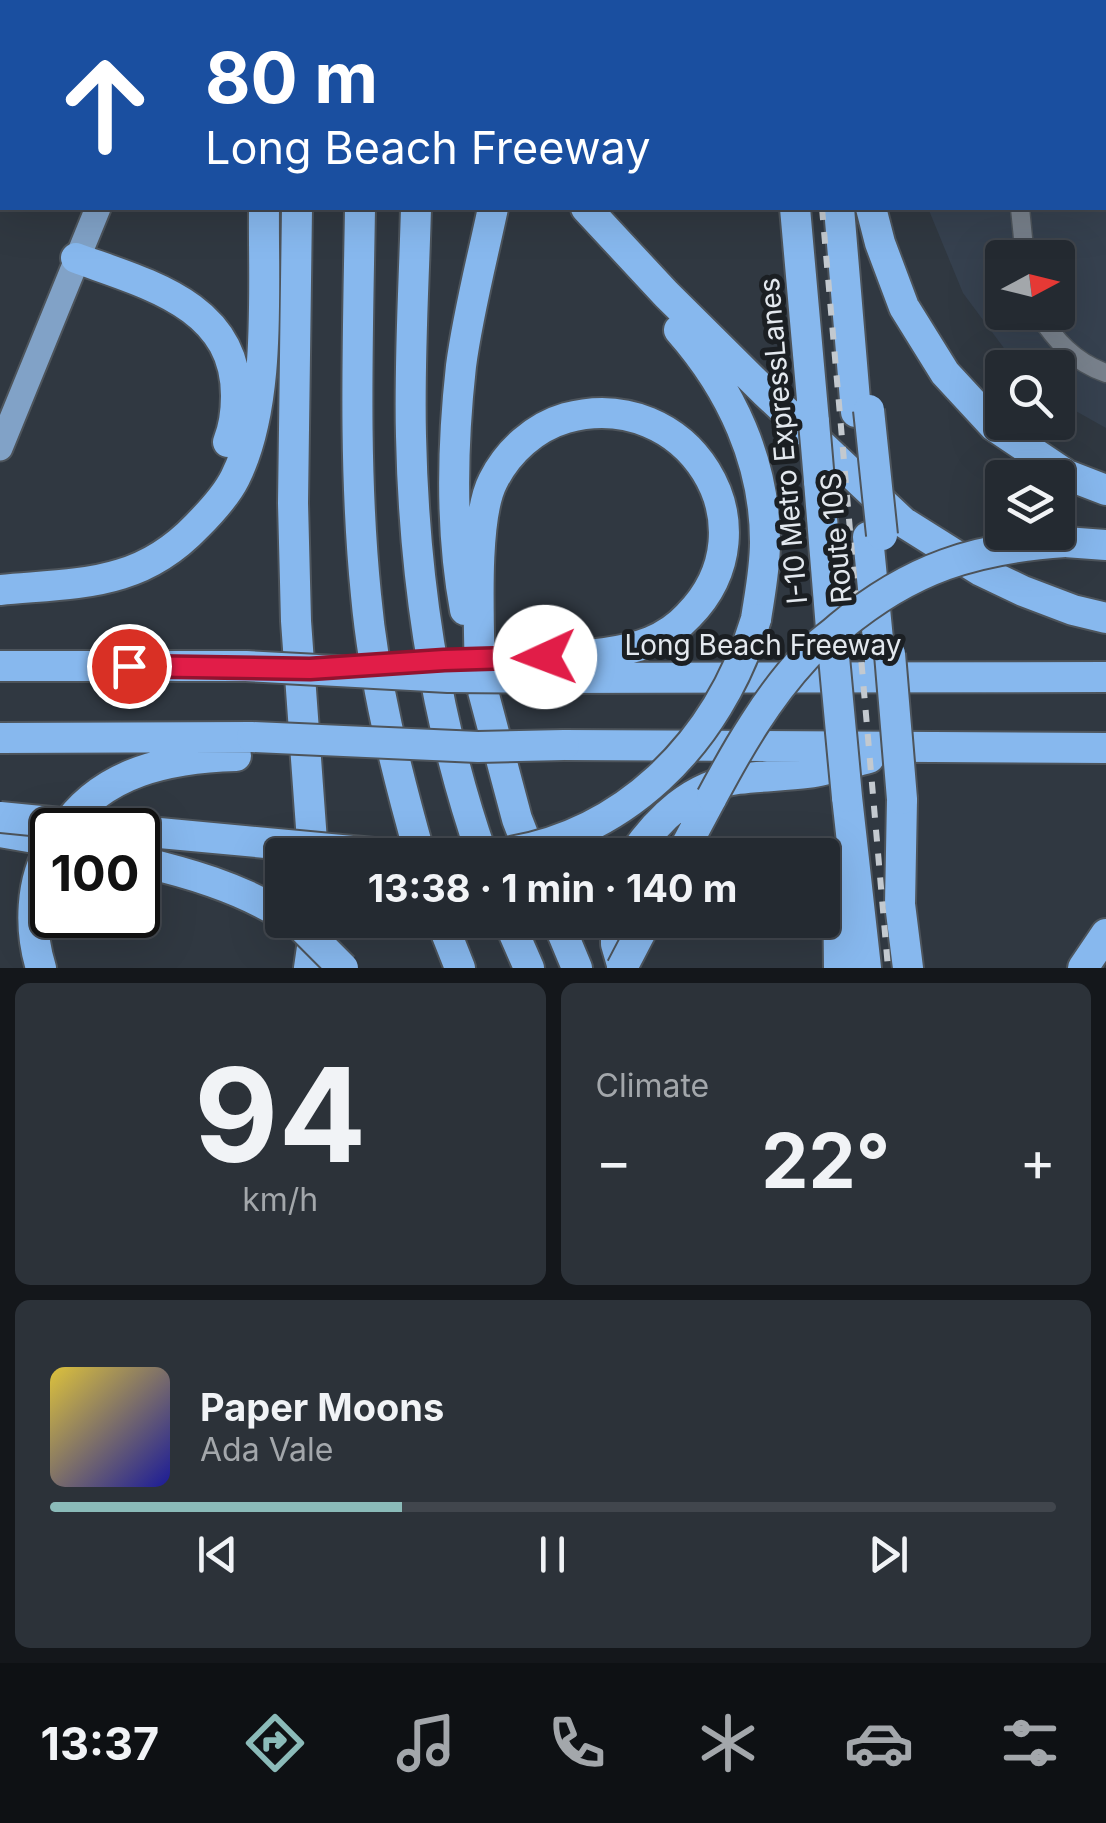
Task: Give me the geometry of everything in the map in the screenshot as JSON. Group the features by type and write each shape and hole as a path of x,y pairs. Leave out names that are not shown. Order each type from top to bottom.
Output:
{"highway":[{"path":"0,590 104,579 147,564 180,544 212,511 234,480 247,448 258,395 264,210"},
{"path":"296,210 296,621 314,838"},
{"path":"360,210 356,414 366,597 382,702 416,838"},
{"path":"416,210 411,434 419,568 436,692 459,783 480,838"},
{"path":"493,210 462,363 453,483 455,542 480,685 524,838"},
{"path":"456,431 470,361 510,210"},
{"path":"563,838 618,810 658,780 697,738 725,697 747,650 756,619 765,541 753,460 734,409 699,352 608,247 583,210"},
{"path":"584,210 903,522 1023,592 1106,618"},
{"name":"I-10 Metro ExpressLanes","path":"795,210 846,797 866,968"},
{"path":"838,210 882,535 901,862 900,904 908,968"},
{"path":"854,210 863,411"},
{"path":"872,210 904,307 945,373 994,426 1068,475 1106,490"},
{"path":"76,258 160,289 201,316 226,345 236,385 232,432 214,479 199,501 149,548 84,581"},
{"path":"480,685 480,558 491,483 524,440 550,422 614,412 643,418 692,450 710,476 721,506 724,536 712,587 680,624 654,641 548,668"},
{"path":"690,838 766,706 806,655 856,614 910,580 946,564 1006,547 1065,542 1106,544"},
{"name":"Long Beach Freeway","path":"6,666 246,666 448,677 548,668 1106,677"},
{"path":"2,738 252,746 1106,748"},
{"path":"80,808 106,786 145,769 252,746"},
{"path":"645,838 680,803 707,787 735,780 812,773 910,747"},
{"path":"839,968 838,873 846,797"},
{"path":"0,817 30,820"},
{"path":"0,832 30,839"},
{"path":"160,832 265,842"},
{"path":"160,867 212,880 265,904"},
{"path":"1082,968 1106,934"},
{"path":"35,938 41,968"},
{"path":"313,938 343,968"},
{"path":"309,968 313,938"},
{"path":"328,938 330,968"},
{"path":"448,938 460,968"},
{"path":"516,938 529,968"},
{"path":"564,938 577,968"},
{"path":"616,938 622,968"},
{"path":"622,968 638,938"}],"main road":[{"path":"0,448 97,210"}],"street":[{"path":"1020,210 1023,240"},
{"path":"1049,330 1070,354 1106,373"}],"shaded area":[{"path":"929,210 1106,210 1106,428 1075,411 1075,350 1005,350 990,330 1075,330 1075,240 985,240 985,323 963,293"}],"railway":[{"path":"822,210 888,968"}],"route":[{"path":"129,666 310,669 545,657"}]}
